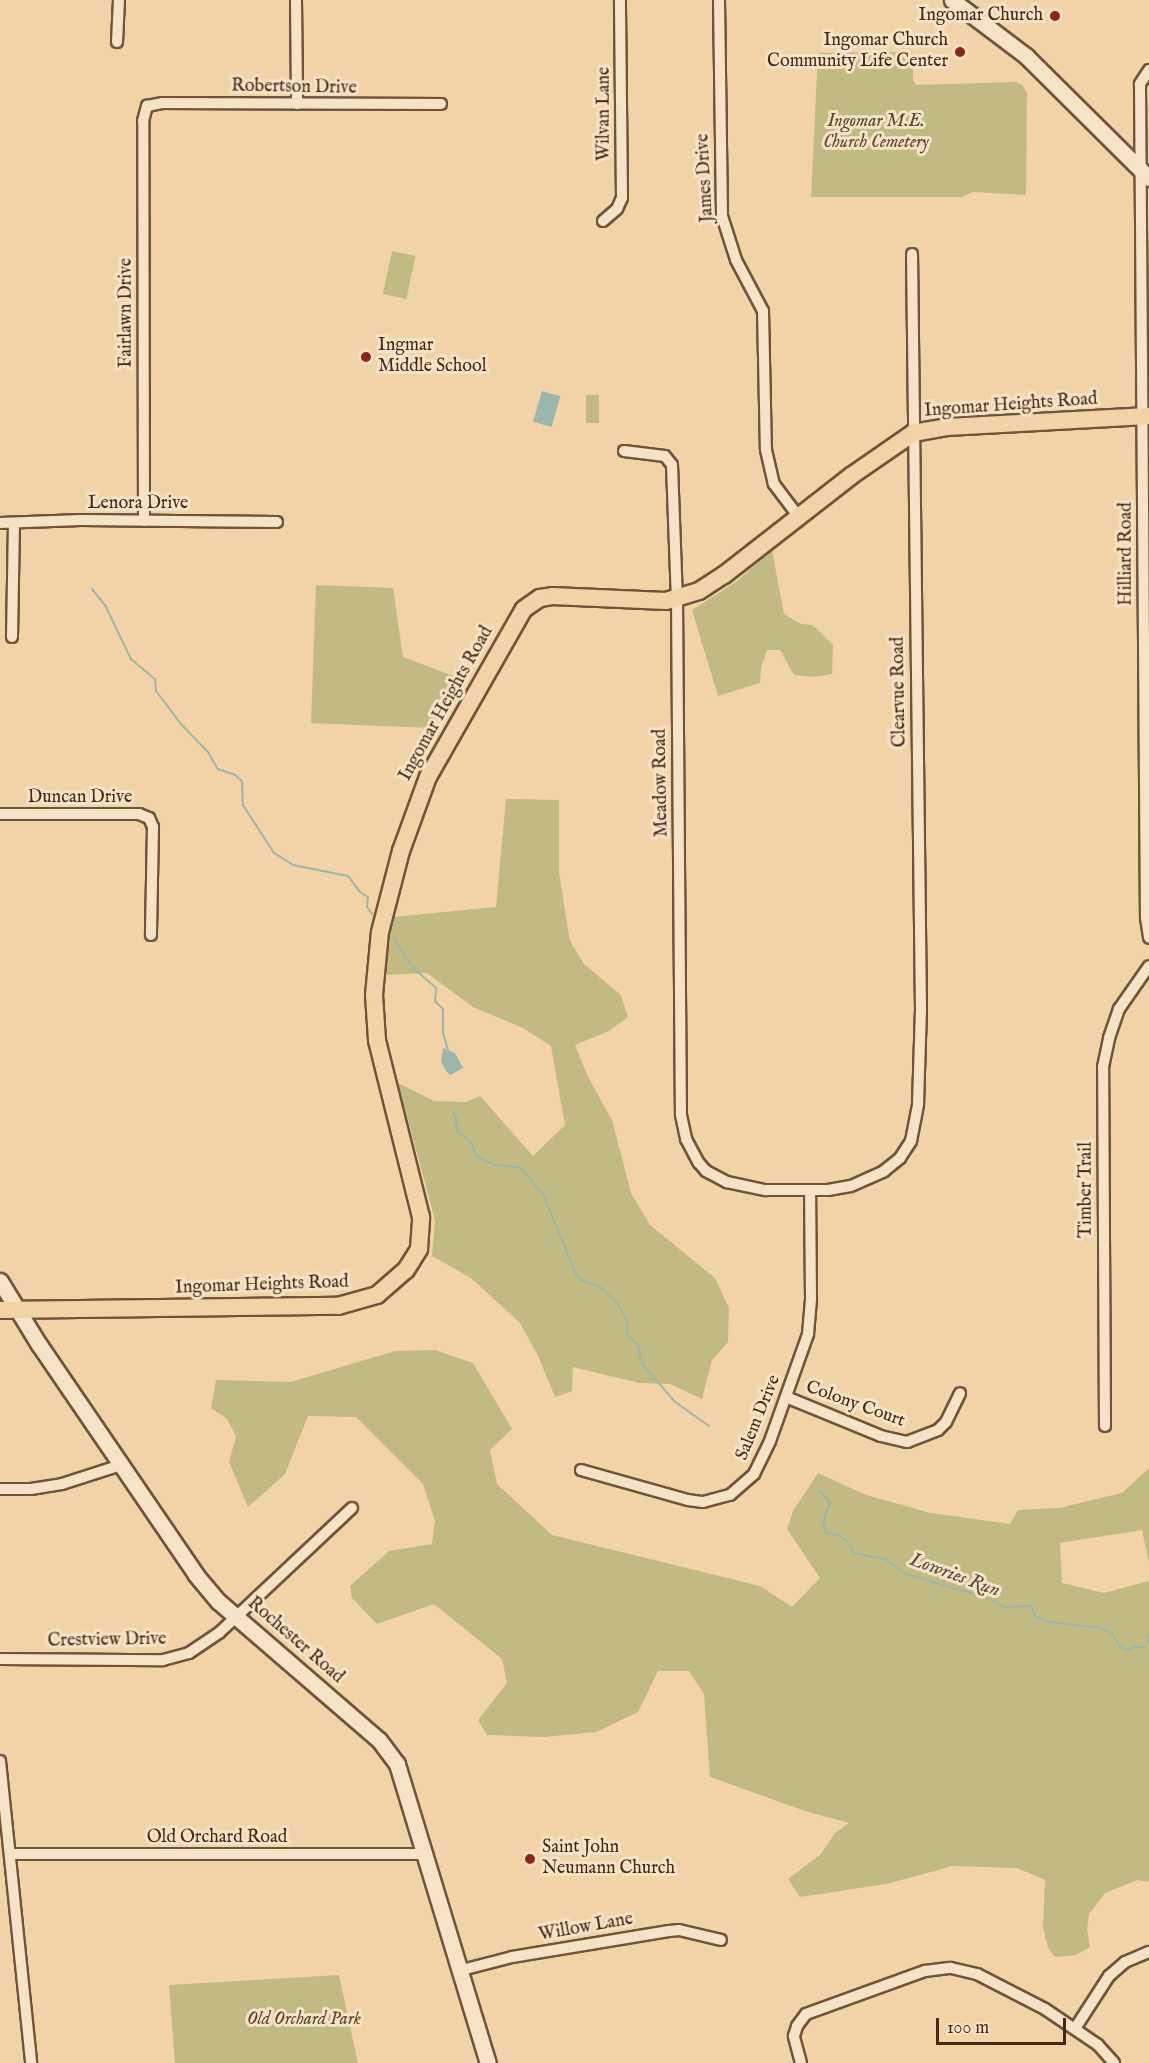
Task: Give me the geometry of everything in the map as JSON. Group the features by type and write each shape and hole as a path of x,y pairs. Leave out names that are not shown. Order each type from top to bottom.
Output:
{"main road":[{"name":"Ingomar Heights Road","path":"0,1310 338,1306 377,1295 402,1276 419,1249 421,1217 377,1040 374,976 386,903 419,797 496,655 524,609 540,598 552,596 676,599 712,584 798,516 913,434 946,427 1146,417"}],"street":[{"path":"117,42 119,0"},
{"path":"296,0 297,104"},
{"name":"Wilvan Lane","path":"603,221 617,209 622,198 620,0"},
{"name":"James Drive","path":"719,0 722,216 736,260 763,311 766,450 774,484 798,516"},
{"path":"952,0 1021,52 1145,174"},
{"name":"Hilliard Road","path":"1149,70 1140,84 1145,174 1146,918 1149,938"},
{"name":"Robertson Drive","path":"147,106 162,103 441,104"},
{"name":"Fairlawn Drive","path":"144,521 143,121 147,106"},
{"name":"Clearvue Road","path":"692,1153 706,1171 727,1182 766,1190 810,1190 851,1186 884,1172 900,1158 911,1141 914,1129 918,1104 921,1011 912,254"},
{"name":"Meadow Road","path":"624,451 665,456 672,465 676,599 681,1115 692,1153"},
{"name":"Lenora Drive","path":"0,523 277,522"},
{"path":"12,637 14,523"},
{"name":"Duncan Drive","path":"0,814 139,814 149,818 153,827 151,935"},
{"name":"Timber Trail","path":"1105,1426 1103,1067 1109,1038 1119,1009 1149,966"},
{"name":"Salem Drive","path":"581,1470 688,1500 716,1501 730,1496 754,1474 770,1441 810,1322 810,1190"},
{"name":"Rochester Road","path":"0,1281 196,1575 219,1602 385,1747 401,1774 458,1971 488,2063"},
{"name":"Colony Court","path":"786,1397 881,1436 907,1442 938,1430 946,1422 960,1393"},
{"path":"0,1489 31,1489 62,1484 121,1465"},
{"name":"Crestview Drive","path":"0,1659 163,1660 189,1653 220,1632 352,1508"},
{"path":"0,1761 31,2063"},
{"name":"Old Orchard Road","path":"11,1854 423,1854"},
{"name":"Willow Lane","path":"458,1971 512,1958 669,1931 679,1930 721,1940"},
{"path":"1076,2027 1109,1976 1125,1962 1149,1952"},
{"path":"801,2063 794,2043 797,2026 806,2014 926,1971 951,1968 977,1974 1076,2027 1098,2045 1114,2063"}],"green space":[{"name":"Ingomar M.E. Church Cemetery","path":"818,53 913,53 913,80 916,85 1016,82 1022,85 1027,93 1026,195 972,192 962,197 811,197"},
{"path":"392,251 415,256 406,299 383,294"},
{"path":"586,395 599,395 599,423 586,423"},
{"path":"772,550 784,614 801,624 813,625 833,645 832,674 814,677 794,675 780,650 767,650 761,668 760,683 718,696 692,610 736,582"},
{"path":"316,585 393,588 403,657 459,678 431,728 311,723"},
{"path":"506,799 559,800 559,873 570,941 584,964 621,995 628,1017 609,1031 575,1045 588,1077 612,1120 631,1193 650,1225 715,1278 729,1308 728,1342 712,1360 702,1399 670,1384 639,1383 573,1367 572,1391 555,1397 538,1356 520,1323 471,1278 432,1256 435,1220 398,1083 434,1101 466,1102 480,1096 533,1156 565,1125 551,1046 523,1028 473,1007 427,973 383,975 393,917 496,907"},
{"path":"435,1350 473,1363 512,1429 490,1450 497,1484 552,1535 760,1586 792,1607 820,1578 787,1529 793,1511 818,1473 866,1495 931,1513 1010,1524 1018,1510 1059,1508 1122,1493 1149,1468 1149,1562 1142,1530 1060,1543 1062,1583 1104,1593 1149,1581 1149,1882 1137,1880 1105,1893 1089,1914 1087,1930 1090,1947 1076,1955 1055,1957 1048,1948 1043,1927 1045,1880 1017,1868 953,1866 886,1884 800,1897 788,1879 821,1854 835,1833 849,1823 805,1811 710,1777 704,1694 689,1671 658,1671 638,1712 596,1732 544,1737 487,1735 478,1720 507,1683 502,1659 434,1604 377,1624 352,1598 350,1586 389,1551 432,1544 435,1521 423,1484 356,1417 308,1416 285,1474 248,1507 229,1462 236,1436 227,1419 211,1408 216,1380 291,1382 395,1351"},
{"name":"Old Orchard Park","path":"339,1975 358,2063 175,2063 169,1985"}],"shaded area":[{"path":"542,391 560,396 551,427 533,422"},
{"path":"443,1048 455,1053 463,1068 450,1075 446,1071 441,1062"}],"waterway":[{"path":"92,589 105,605 131,659 155,679 156,691 181,724 208,752 218,769 235,775 242,781 243,805 274,853 293,865 348,876 360,892 368,897 367,907 372,914"},
{"name":"Lowries Run","path":"393,937 411,966 436,988 435,1001 443,1009 443,1033 448,1051"},
{"name":"Lowries Run","path":"453,1112 456,1117 457,1131 471,1142 476,1156 493,1164 521,1168 543,1194 576,1274 581,1280 600,1287 618,1304 627,1320 627,1334 638,1345 641,1362 674,1401 709,1426"},
{"name":"Lowries Run","path":"820,1491 830,1503 823,1522 826,1533 838,1535 847,1541 854,1553 885,1559 906,1574 988,1598 1004,1607 1031,1606 1035,1616 1050,1622 1100,1628 1112,1633 1120,1647 1127,1650 1135,1647 1147,1648"},
{"path":"1147,1636 1149,1642"}],"place":[{"name":"Ingomar Church","path":"1055,16"},
{"name":"Ingomar Church Community Life Center","path":"960,52"},
{"name":"Ingmar Middle School","path":"366,357"},
{"name":"Saint John Neumann Church","path":"530,1859"}]}
